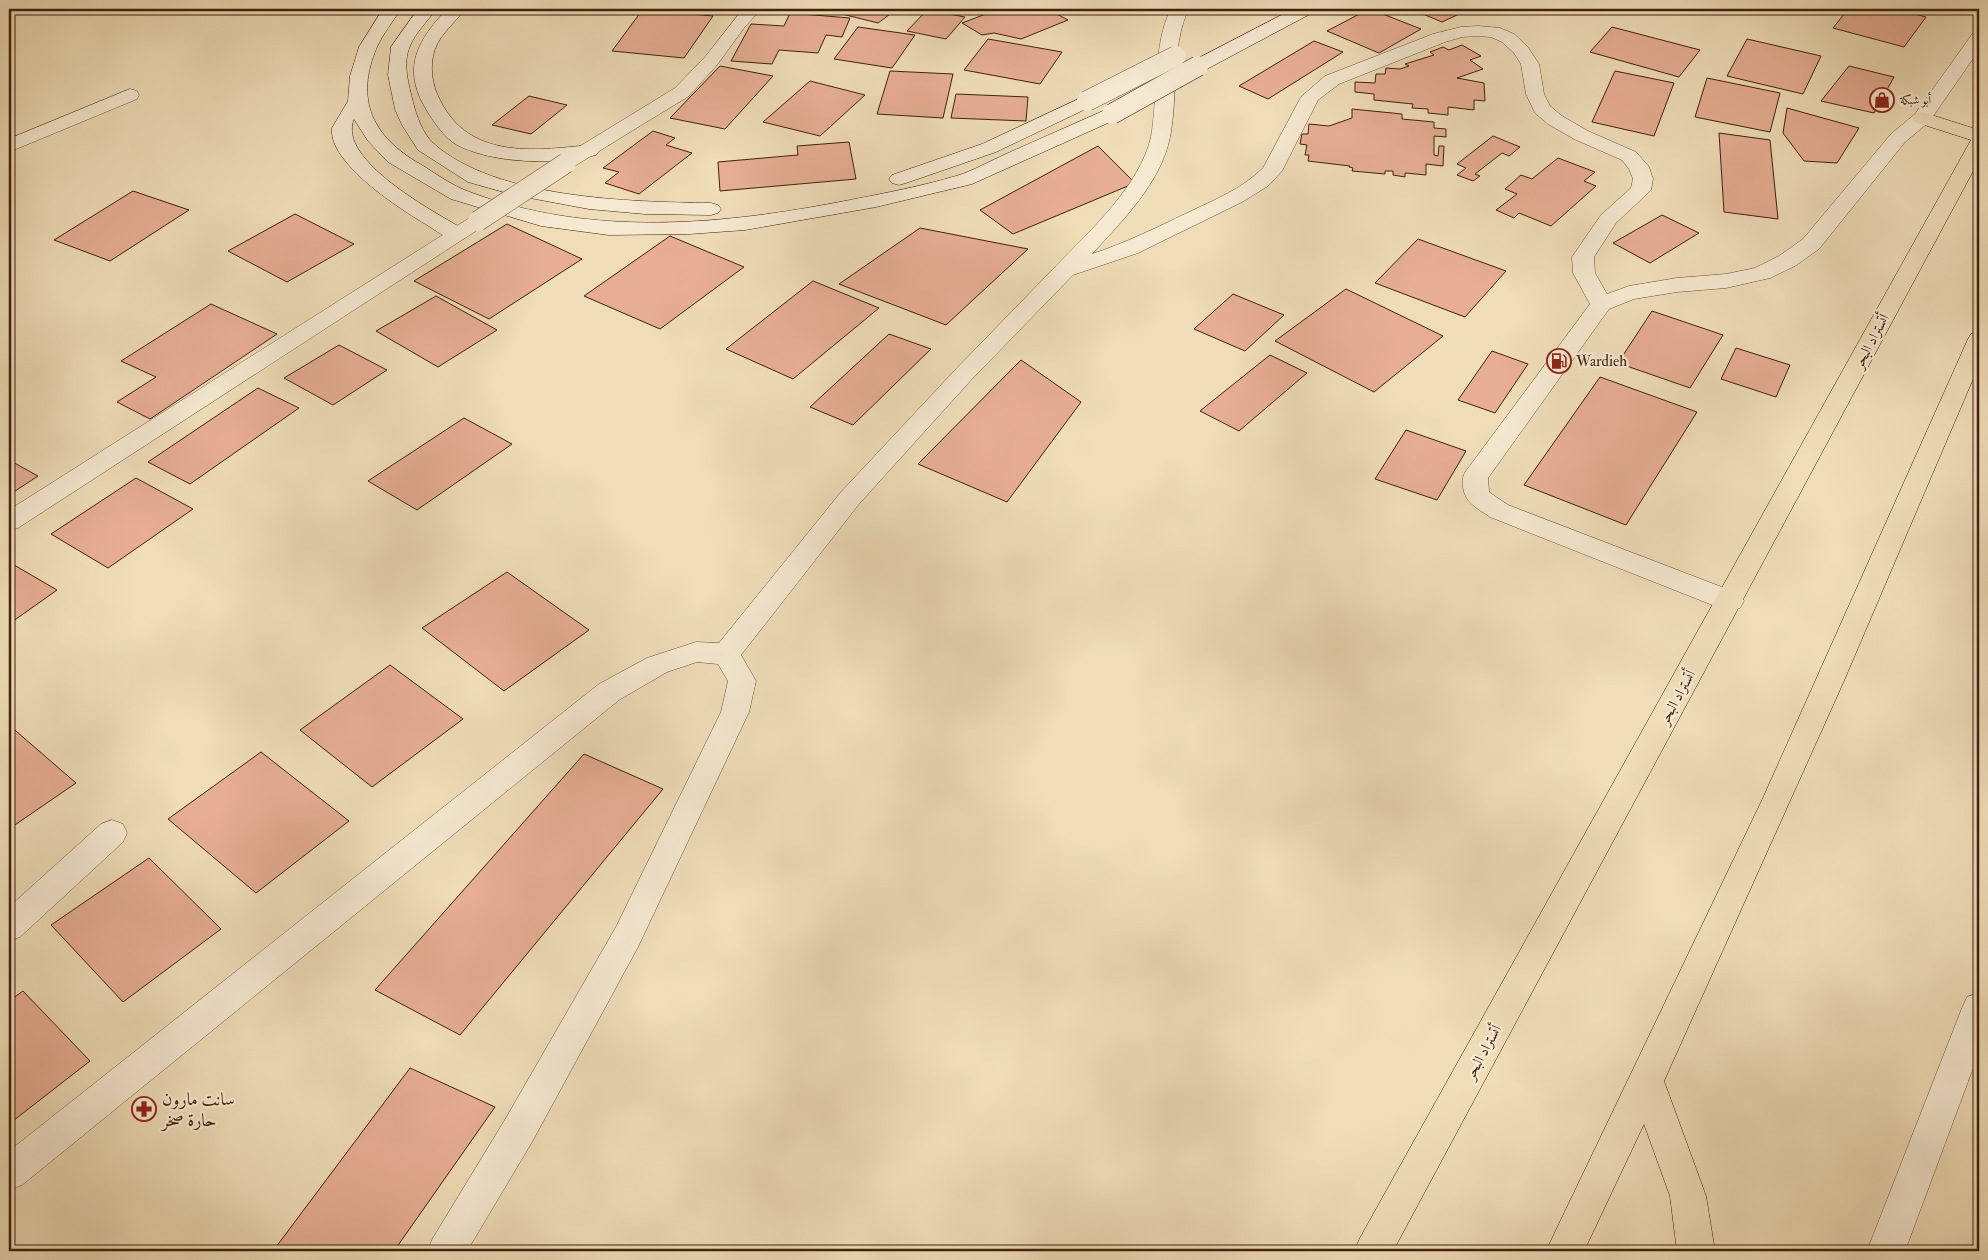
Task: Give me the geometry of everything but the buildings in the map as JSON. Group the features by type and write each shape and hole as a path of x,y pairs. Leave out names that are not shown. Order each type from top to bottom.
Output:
{"highway":[{"path":"1922,118 1979,136"},
{"name":"أتستراد البحر","path":"1374,1251 1979,142"},
{"path":"1565,1251 1647,1082 1760,839 1979,339"},
{"path":"1647,1082 1688,1196 1696,1251"}],"street":[{"path":"392,9 368,47 359,76 357,101 362,116 374,137 395,158 458,195 542,220 609,229 689,228 745,224 876,201 965,180 1112,114 1306,9"},
{"path":"427,9 400,46 397,75 404,109 425,146 475,178 514,189 589,203 645,208 716,210 775,202 900,179 989,148 1184,52"},
{"path":"456,9 426,49 422,74 431,100 440,116 459,138 486,149 513,153 544,156 589,151"},
{"path":"9,522 468,228 566,163 589,151 682,92 711,61 738,24 752,9"},
{"path":"726,654 850,498 964,374 1066,270 1120,209 1144,176 1158,150 1162,130 1171,26 1180,9"},
{"path":"1066,270 1130,248 1235,198 1261,182 1272,171 1310,96 1332,80 1439,38 1461,32 1494,32 1508,38 1530,64 1536,94 1542,109 1555,120 1581,135 1629,156 1640,167 1643,179 1640,190 1608,220 1583,257 1584,272 1600,304"},
{"path":"1730,600 1499,511 1478,496 1475,477 1600,304 1629,292 1735,279 1762,273 1787,261 1811,244 1898,138 1922,118 1979,37"},
{"path":"9,146 130,95"},
{"path":"357,101 341,130 343,140 355,160 370,175 413,209 468,228"},
{"path":"9,1173 609,692 657,665 696,652 726,654"},
{"path":"446,1251 519,1130 627,937 735,712 742,681 726,654"},
{"path":"9,927 112,833"},
{"path":"1886,1251 1979,1008"}],"place":[{"name":"أبو شبكة","path":"1882,100"},
{"name":"Wardieh","path":"1559,361"},
{"name":"سانت مارون حارة صخر","path":"144,1109"}]}
